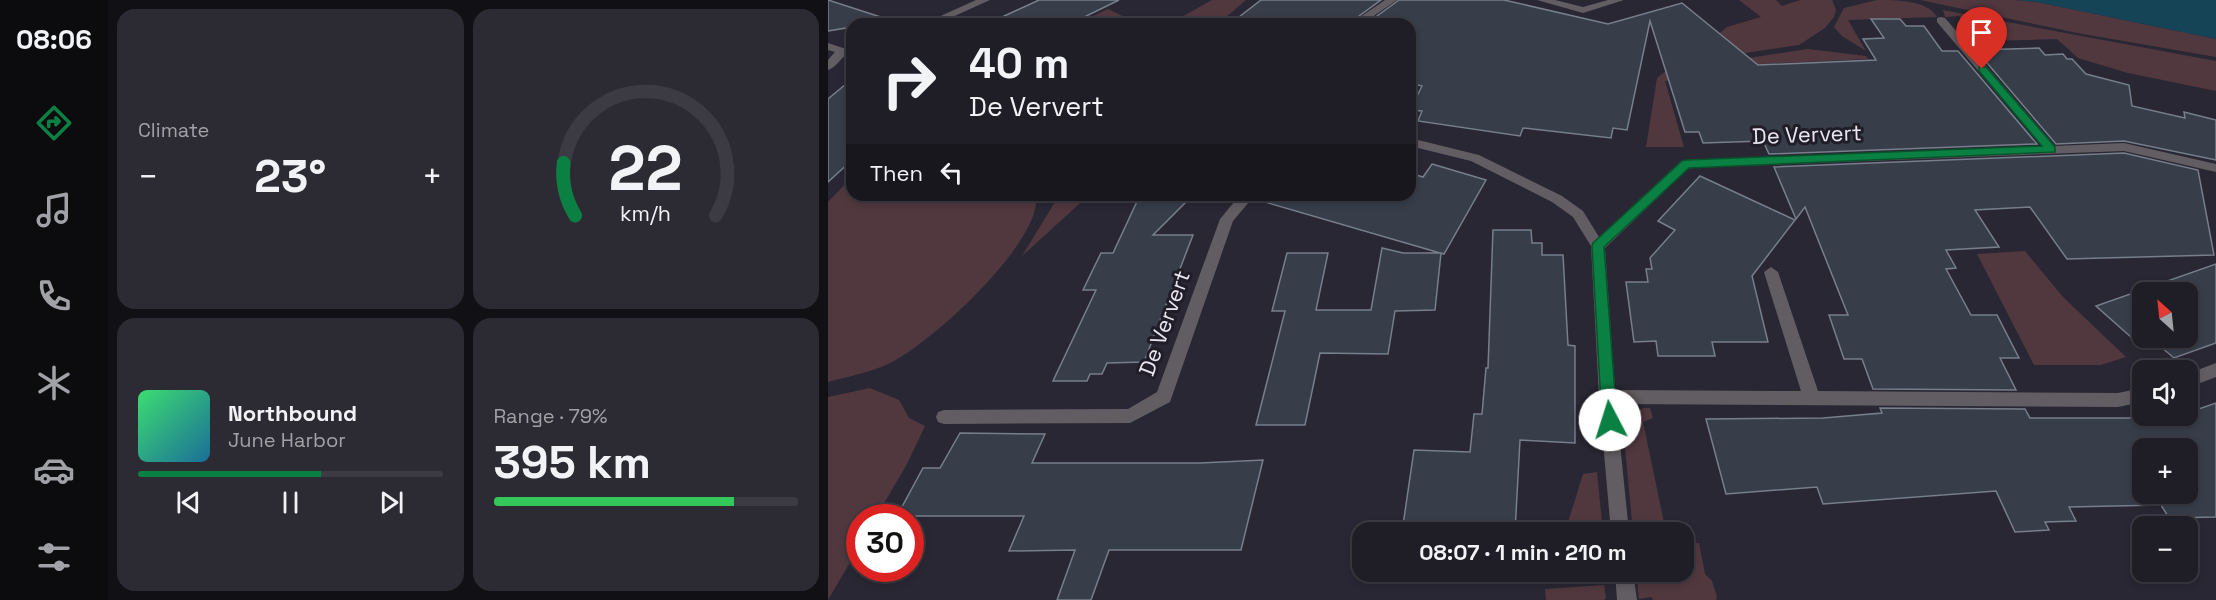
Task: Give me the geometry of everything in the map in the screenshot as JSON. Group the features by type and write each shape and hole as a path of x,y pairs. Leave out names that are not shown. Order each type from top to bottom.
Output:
{"street":[{"path":"942,18 986,0"},
{"path":"1364,18 1392,0"},
{"path":"1542,0 1583,10 1619,0"},
{"path":"1941,21 2051,149"},
{"path":"828,46 846,50"},
{"path":"828,67 846,51"},
{"path":"1416,143 1475,158 1557,199 1578,214 1598,246 1607,397 1619,522"},
{"name":"De Ververt","path":"1598,246 1686,164 2124,147 2216,168"},
{"name":"De Ververt","path":"944,417 1130,416 1164,397 1227,219 1243,201"},
{"path":"1771,272 1812,399"},
{"path":"2198,377 2216,370"},
{"path":"1607,397 2118,400 2132,397"},
{"path":"1625,582 1627,600"}],"shaded area":[{"path":"1212,0 1246,0 1225,18 1180,18"},
{"path":"1739,0 1776,0 1782,6 1800,0 1832,0 1836,10 1834,17 1825,28 1799,45 1684,62 1727,27 1761,17"},
{"path":"1877,0 1919,4 1933,11 1937,17 1848,20 1866,51 1842,36 1834,27 1844,8"},
{"path":"1920,0 2037,2 2216,39 2216,57 2077,33"},
{"path":"1108,9 1126,18 1089,18"},
{"path":"1943,10 2216,61 2216,91 2128,73 2078,58 2057,39 1988,41 1968,29 1959,16 1945,17"},
{"path":"1808,49 1866,56 1868,59 1739,65 1697,77 1665,81 1684,147 1646,147 1657,78 1667,70"},
{"path":"846,183 846,201 1035,201 1033,215 1022,238 981,290 956,314 931,335 890,363 867,372 828,382 828,202"},
{"path":"1082,201 1022,256 1055,202"},
{"path":"2025,251 2063,297 2126,357 2101,365 2034,365 1977,254"},
{"path":"870,388 899,400 909,418 925,426 907,464 884,504 846,504 846,569 828,600 828,397"},
{"path":"1650,408 1653,418 1643,422 1664,522 1632,522 1623,426 1628,414"},
{"path":"1597,472 1602,522 1568,522 1583,474"},
{"path":"1694,543 1699,543 1705,574 1712,581 1716,600 1654,600 1651,597 1639,599 1637,582 1694,582"},
{"path":"1604,585 1606,598 1604,600 1546,600 1545,589"}],"water":[{"path":"2015,0 2216,0 2216,39 2037,2"}],"building":[{"path":"828,0 884,18 846,18 846,28 828,31"},
{"path":"1039,0 1119,0 1082,18 1000,18"},
{"path":"1261,0 1381,0 1356,18 1238,18"},
{"path":"1399,0 1504,0 1608,24 1682,3 1758,65 1876,60 1863,39 1884,38 1871,19 1900,19 1906,26 1924,26 1942,51 1958,51 2037,144 1769,154 1763,141 1703,143 1699,132 1685,132 1650,21 1627,130 1613,128 1611,138 1523,128 1520,136 1418,121 1422,111 1416,110 1416,98 1422,86 1416,84 1416,18 1374,18"},
{"path":"2039,48 2045,55 2063,54 2067,59 2072,59 2086,74 2129,85 2132,106 2185,118 2184,112 2216,120 2216,160 2124,141 2056,144 1976,50"},
{"path":"846,84 846,166 828,182 828,99"},
{"path":"2124,153 2198,170 2214,255 2067,259 2030,207 1975,210 1999,247 1946,250 1956,268 1946,269 1971,315 1997,315 2019,358 2000,358 2016,390 1873,389 1862,359 1844,359 1829,315 1848,315 1805,207 1796,219 1774,167"},
{"path":"1432,164 1486,180 1444,254 1441,253 1435,310 1395,311 1388,354 1320,353 1305,425 1256,425 1285,311 1272,311 1287,253 1328,253 1316,310 1371,310 1382,248 1403,253 1440,253 1265,201 1416,201 1416,175 1423,177"},
{"path":"1700,176 1795,220 1752,276 1768,342 1712,342 1715,356 1658,356 1656,341 1634,342 1626,282 1648,282 1646,269 1652,269 1650,258 1675,230 1658,221"},
{"path":"1137,201 1187,201 1153,235 1193,235 1144,362 1107,363 1102,374 1090,374 1087,381 1053,381 1096,290 1083,290 1101,253 1113,253"},
{"path":"1493,230 1531,230 1532,243 1542,243 1542,255 1563,255 1568,345 1575,346 1575,443 1520,440 1516,522 1403,522 1414,450 1470,452 1474,414 1482,414 1486,368 1488,368"},
{"path":"2216,264 2216,343 2174,358 2162,348 2198,348 2198,282 2165,282"},
{"path":"2132,293 2132,338 2096,306"},
{"path":"2216,403 2216,517 2168,516 2161,505 2069,507 2076,521 2045,522 2049,530 2015,532 1996,491 1823,504 1817,487 1726,494 1706,419 1823,418 1882,413 1880,408 2025,409 2030,418 2132,418 2132,426 2198,426 2198,409"},
{"path":"960,433 1045,434 1032,463 1200,463 1263,460 1241,550 1109,550 1091,600 1057,600 1075,550 1009,551 1024,516 924,516 924,504 904,504 923,468 940,468"}],"route":[{"path":"1610,420 1598,246 1686,164 1713,161 2051,149 1982,69"}]}
